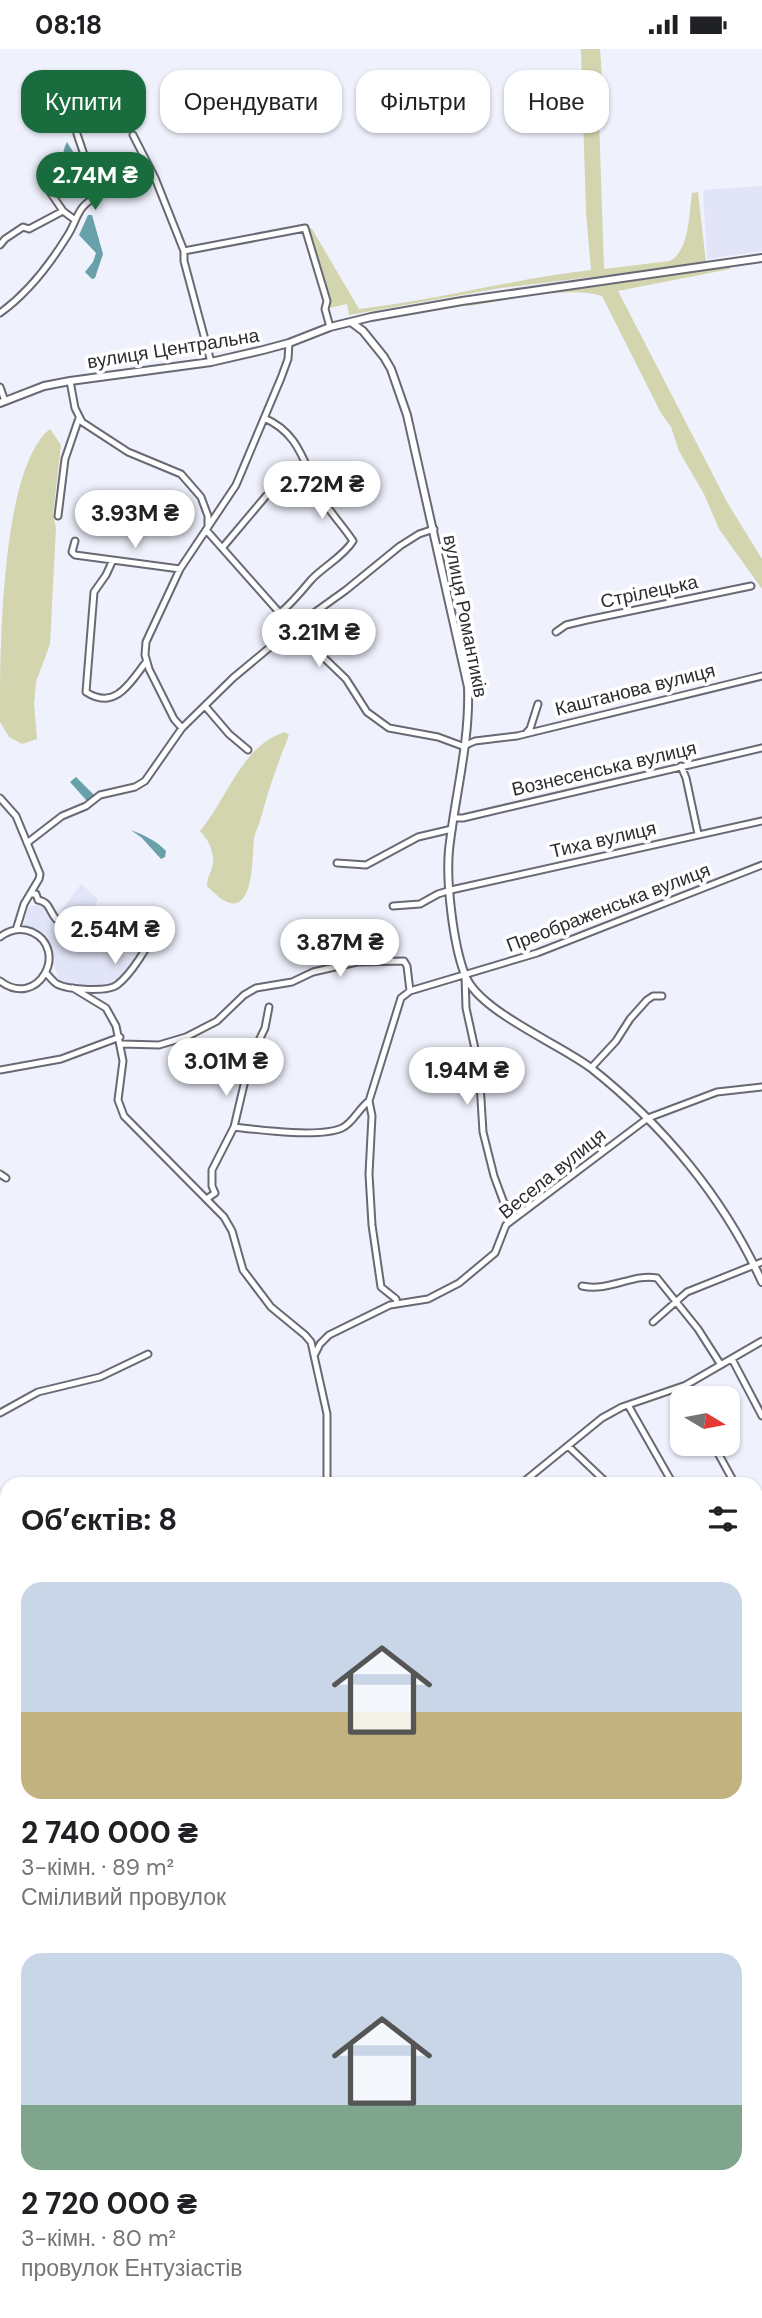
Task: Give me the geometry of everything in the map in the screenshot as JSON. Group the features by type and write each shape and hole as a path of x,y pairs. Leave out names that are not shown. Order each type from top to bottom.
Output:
{"street":[{"path":"0,313 32,286 69,234 85,202 98,195 77,133"},
{"path":"133,135 155,178 184,251 184,261 211,362"},
{"path":"48,189 63,211 75,220"},
{"path":"0,245 23,227 29,229 63,211"},
{"path":"184,251 305,228 327,300 325,309 330,327"},
{"name":"вулиця Центральна","path":"3,402 44,386 70,381 211,362 289,343 351,322 462,301 762,258"},
{"name":"вулиця Романтиків","path":"351,322 376,347 391,369 407,415 468,687 466,746 448,870 452,922 465,975"},
{"path":"182,728 174,719 146,661 146,642 180,569 236,485 281,378 288,359 289,343"},
{"path":"58,516 65,459 79,418 70,381"},
{"path":"0,387 3,402"},
{"path":"79,418 128,452 181,474 201,496 208,516 208,528 293,628 346,680 372,716 389,728 438,737 466,746"},
{"path":"264,418 290,434 298,444 323,501 352,541 345,551 310,581 300,596 280,613"},
{"path":"223,547 266,496"},
{"path":"27,843 62,816 86,806 100,795 135,787 145,781 182,728 233,678 400,546 433,529"},
{"path":"75,541 72,552 75,555 111,562 180,569"},
{"path":"111,562 94,592 86,692 102,699 111,698 132,680 146,661"},
{"name":"Стрілецька","path":"556,632 566,625 587,620 751,586"},
{"name":"Каштанова вулиця","path":"466,746 475,741 517,736 762,676"},
{"path":"524,734 530,729 538,704"},
{"path":"205,706 229,734 248,750"},
{"name":"Вознесенська вулиця","path":"454,818 762,748"},
{"path":"681,766 698,834"},
{"path":"0,798 16,816 40,876 16,930"},
{"name":"Тиха вулиця","path":"393,906 420,904 451,890 762,821"},
{"path":"337,863 366,866 418,837 452,829"},
{"name":"Преображенська вулиця","path":"410,991 537,953 762,865"},
{"path":"31,894 36,894 38,900"},
{"path":"27,903 38,900 48,905 54,917 67,925 86,926 123,913 154,930 132,970 118,985 107,989 73,988 57,984 46,973"},
{"path":"1,982 15,988 26,988 38,982 46,973 49,956 44,943 33,933 16,930 2,935"},
{"path":"0,1070 61,1059 121,1041 159,1045 186,1037 217,1021 244,995 267,986 292,982 313,972 357,962 399,960 406,963 410,991 397,1005 369,1101 372,1225 381,1287 396,1299 397,1304"},
{"path":"465,975 470,985 489,1005 592,1068 649,1118 672,1143 709,1192 758,1263 762,1282"},
{"path":"465,975 466,1009 479,1067 486,1151 504,1203 523,1213"},
{"path":"73,988 106,1008 116,1026 121,1041 122,1079 118,1091 121,1110 208,1198 229,1224 243,1270 271,1307 305,1335 312,1346 327,1414 327,1477"},
{"path":"592,1068 647,1000 653,996 663,996"},
{"path":"208,1198 215,1193 212,1178 215,1161 234,1127 250,1059 265,1028 268,1007"},
{"name":"Весела вулиця","path":"320,1344 329,1335 397,1304 428,1299 459,1283 488,1261 498,1247 506,1224 649,1118 717,1092 762,1087"},
{"path":"234,1127 323,1132 342,1128 369,1101"},
{"path":"653,1322 676,1300 698,1287 758,1263"},
{"path":"582,1286 604,1287 653,1277 661,1281 721,1365"},
{"path":"530,1477 591,1425 628,1405 686,1385 762,1341"},
{"path":"312,1346 320,1344"},
{"path":"314,1357 320,1344"},
{"path":"0,1413 38,1392 100,1377 148,1355"},
{"path":"732,1359 762,1416"},
{"path":"628,1405 669,1477"},
{"path":"568,1446 601,1477"},
{"path":"720,1456 731,1477"}],"shaded area":[{"path":"762,186 762,251 707,259 703,190"},
{"path":"81,884 98,899 87,925 67,924 56,918"},
{"path":"38,905 66,926 102,930 105,949 137,960 121,982 107,991 61,984 47,948 34,931 24,926 28,907"}],"green space":[{"path":"581,49 600,49 602,70 582,70"},
{"path":"584,133 599,133 604,269 670,261 677,256 685,240 692,193 698,192 706,263 501,288 349,315 347,304 325,309 327,300 303,224 312,229 359,309 591,270"},
{"path":"729,266 730,269 618,291 727,502 762,559 762,589 719,529 704,494 679,451 671,427 661,413 602,296 572,292 468,306 464,303"},
{"path":"50,429 61,445 53,515 56,528 50,644 36,682 34,704 37,739 22,744 9,737 0,722 6,565 21,482 33,450"},
{"path":"285,732 289,735 255,836 247,890 239,902 230,903 207,886 213,854 200,831 236,774 257,748"}],"water":[{"path":"67,142 87,174 85,182 77,187 65,166 63,154"},
{"path":"88,215 92,215 103,254 95,278 92,279 85,272 96,253 79,235"},
{"path":"76,777 94,795 87,801 70,782"},
{"path":"131,830 159,844 166,851 165,857 161,859"}]}
